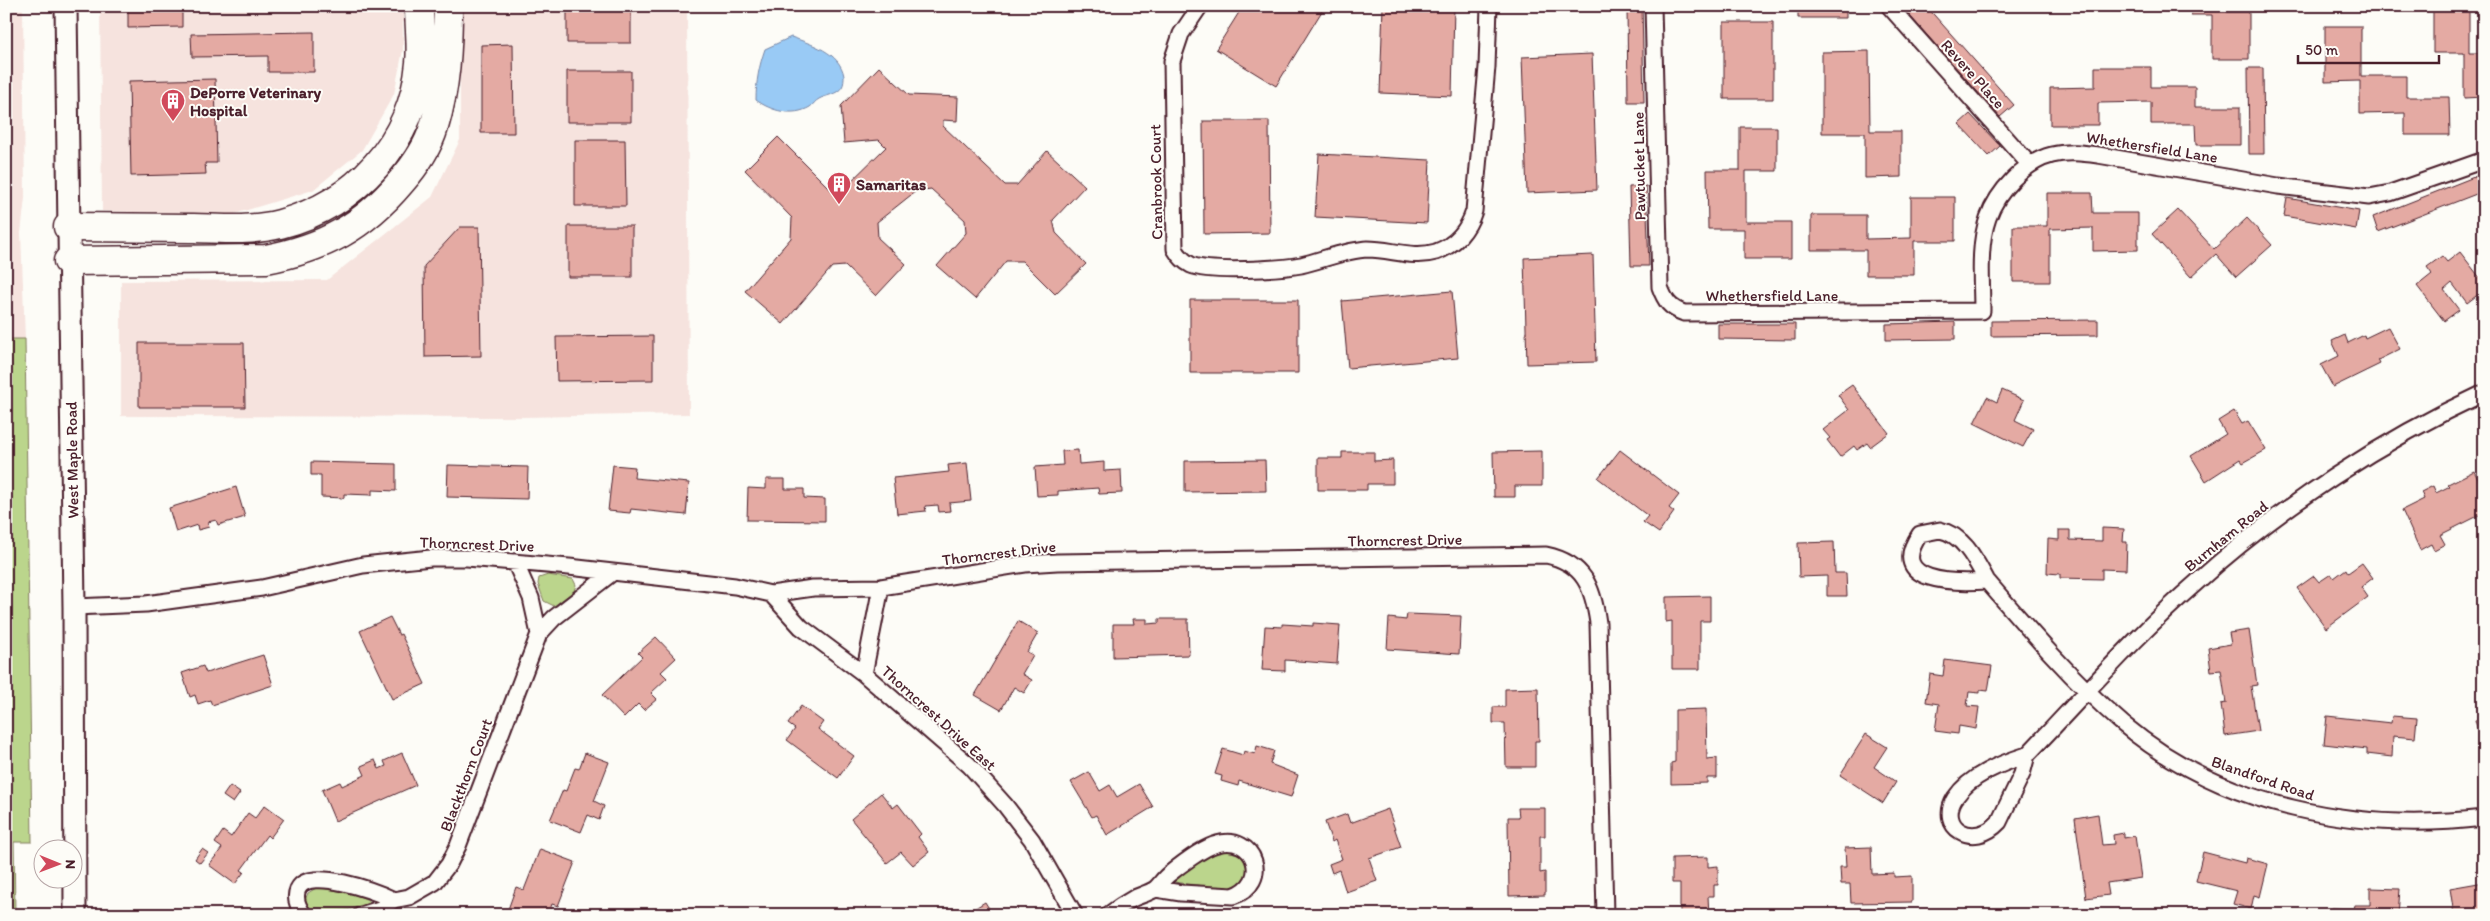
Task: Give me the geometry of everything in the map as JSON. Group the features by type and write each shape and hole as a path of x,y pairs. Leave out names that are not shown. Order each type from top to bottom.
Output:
{"highway":[{"path":"68,226 262,227 299,218 326,206 350,192 373,171 388,152 406,119 420,63 419,6"},
{"path":"68,261 266,259 293,254 319,245 349,230 372,213 411,170 434,129 442,98 447,59 448,6"}],"main road":[{"name":"West Maple Road","path":"66,6 74,607 75,915"}],"street":[{"name":"Cranbrook Court","path":"1200,6 1181,34 1172,61 1175,249 1182,260 1192,266 1257,268 1303,264 1355,250 1368,249 1422,254 1446,247 1462,234 1470,223 1474,211 1487,67 1488,6"},
{"name":"Pawtucket Lane","path":"1653,6 1660,287 1664,299 1673,309 1684,313"},
{"name":"Revere Place","path":"1889,6 2030,165"},
{"name":"Whethersfield Lane","path":"1684,313 1982,311 1983,251 1988,219 1997,199 2012,181 2030,165 2051,155 2075,152 2098,154 2278,186 2369,197 2390,193 2484,160"},
{"name":"Burnham Road","path":"2027,755 2162,614 2232,551 2357,462 2484,393"},
{"name":"Blandford Road","path":"1987,581 1935,580 1923,576 1914,568 1911,555 1912,545 1920,534 1929,530 1947,531 1974,556 1987,581 2088,692 2125,725 2191,770 2227,787 2297,811 2365,821 2407,823 2484,818"},
{"name":"Thorncrest Drive","path":"74,607 146,604 262,588 363,565 405,559 467,558 515,562 719,584 771,594 813,588 881,587 1025,564 1058,562 1546,556 1561,558 1576,568 1589,585 1595,602 1598,623 1605,915"},
{"path":"515,562 531,598 539,634"},
{"name":"Blackthorn Court","path":"361,915 380,909 394,900 409,896 435,882 449,864 539,634 554,618 612,573"},
{"path":"864,674 881,587"},
{"name":"Thorncrest Drive East","path":"771,594 801,627 864,674 969,765 1005,805 1037,848 1075,915"},
{"path":"2027,755 2022,774 1999,822 1993,829 1985,834 1975,836 1965,834 1956,829 1952,820 1952,810 1954,800 1961,790 1978,777 2008,761 2027,755"},
{"path":"1108,915 1133,899 1156,888 1167,875 1218,843 1231,842 1245,848 1255,865 1254,879 1241,894 1233,896 1198,895 1156,888"},
{"path":"304,915 297,900 297,891 301,885 314,879 333,880 382,894 394,900"}],"shaded area":[{"path":"6,6 23,6 25,198 21,233 25,339 6,339"},
{"path":"100,6 403,6 403,50 394,94 362,150 313,190 231,215 102,211"},
{"path":"460,6 687,6 689,414 521,417 121,416 121,281 327,280 432,197 460,140"},
{"path":"872,6 975,6 975,12 880,10"}],"green space":[{"path":"6,339 25,339 32,842 14,842 15,915 6,915"},
{"path":"548,575 573,579 576,585 574,591 554,606 544,601 538,584 539,578"},
{"path":"1227,851 1238,854 1246,861 1247,876 1239,885 1226,889 1174,882 1183,872 1198,862"},
{"path":"316,888 354,894 370,902 355,908 334,912 315,910 308,906 305,900 308,893"}],"water":[{"path":"791,37 816,46 831,55 837,61 844,76 843,86 840,90 819,99 810,107 796,112 775,110 756,100 758,74 765,49"}],"building":[{"path":"128,6 182,6 182,27 128,28"},
{"path":"567,6 631,6 631,43 567,43"},
{"path":"1243,6 1325,6 1276,86 1216,49"},
{"path":"1383,6 1454,6 1452,96 1380,93"},
{"path":"1521,6 1568,6 1521,8"},
{"path":"1627,6 1642,6 1644,102 1628,102"},
{"path":"1798,6 1846,6 1846,18 1798,18"},
{"path":"1901,6 1926,6 2014,105 2000,117"},
{"path":"2191,6 2227,6 2227,12 2249,12 2249,59 2212,59 2212,15 2191,15"},
{"path":"2433,6 2469,6 2469,53 2484,53 2484,97 2464,98 2464,53 2433,53"},
{"path":"1724,22 1773,22 1773,99 1724,99"},
{"path":"2325,26 2361,26 2361,76 2406,76 2406,97 2449,97 2450,135 2405,135 2405,113 2360,114 2360,81 2325,82"},
{"path":"314,32 314,72 268,72 268,56 192,57 191,34"},
{"path":"513,44 514,133 481,133 481,45"},
{"path":"1869,51 1870,131 1901,131 1901,177 1865,178 1865,133 1822,133 1822,52"},
{"path":"1592,54 1597,190 1527,193 1522,57"},
{"name":"Samaritas","path":"879,67 909,95 958,97 957,121 943,120 943,126 1005,185 1017,185 1047,151 1085,186 1053,220 1056,233 1086,264 1055,294 1022,261 1006,261 975,299 937,266 966,233 965,220 931,189 916,191 877,222 878,238 906,264 876,296 845,266 832,267 783,324 745,291 791,238 792,218 745,170 778,137 831,190 843,189 886,147 879,140 844,143 841,106"},
{"path":"2095,67 2151,67 2151,87 2195,87 2195,107 2240,107 2240,145 2196,145 2195,124 2151,124 2151,102 2098,103 2098,125 2050,125 2050,88 2095,87"},
{"path":"2248,68 2263,68 2264,154 2249,154"},
{"path":"567,71 631,71 631,122 567,122"},
{"name":"DePorre Veterinary Hospital","path":"215,79 217,163 205,163 206,174 131,176 129,81"},
{"path":"1970,114 2000,146 1989,156 1959,124"},
{"path":"1203,121 1269,121 1270,233 1204,234"},
{"path":"1740,127 1777,127 1777,171 1746,171 1746,222 1791,222 1791,259 1744,259 1744,229 1708,229 1707,170 1740,170"},
{"path":"575,140 625,140 626,206 575,206"},
{"path":"1319,154 1430,160 1427,223 1315,217"},
{"path":"2484,173 2484,191 2378,232 2373,217"},
{"path":"1646,186 1649,266 1631,266 1629,187"},
{"path":"2047,193 2092,193 2093,213 2138,213 2138,250 2093,251 2093,228 2050,229 2050,282 2013,282 2013,226 2047,226"},
{"path":"1911,197 1955,197 1955,241 1914,241 1914,275 1866,275 1866,250 1811,250 1811,215 1866,215 1866,239 1911,238"},
{"path":"2287,198 2359,211 2356,229 2284,216"},
{"path":"2178,210 2214,249 2247,218 2272,245 2236,277 2216,254 2191,277 2152,234"},
{"path":"568,226 632,226 632,277 568,277"},
{"path":"460,227 479,227 481,356 425,357 424,266"},
{"path":"2460,252 2484,283 2484,290 2467,303 2452,283 2444,290 2459,310 2444,321 2417,286 2432,274 2427,267 2442,256 2447,262"},
{"path":"1593,255 1596,362 1527,364 1524,258"},
{"path":"1452,291 1458,358 1348,368 1342,301"},
{"path":"1190,300 1298,300 1298,373 1190,373"},
{"path":"2098,320 2098,335 1991,336 1991,321"},
{"path":"1955,322 1955,339 1886,340 1886,324"},
{"path":"1718,324 1795,324 1795,340 1718,339"},
{"path":"2388,327 2400,349 2378,360 2380,364 2333,387 2321,365 2339,356 2332,341 2345,335 2348,343 2364,335 2365,338"},
{"path":"653,336 653,380 557,381 556,337"},
{"path":"139,343 244,343 245,407 139,407"},
{"path":"1852,385 1889,433 1870,447 1867,443 1857,450 1854,446 1840,457 1827,440 1830,438 1823,430 1849,410 1838,395"},
{"path":"2002,390 2024,400 2015,420 2033,429 2023,447 1974,423 1987,397 1997,402"},
{"path":"2234,411 2242,424 2248,421 2266,450 2243,463 2240,459 2206,481 2191,456 2226,434 2218,421"},
{"path":"1078,450 1079,464 1104,462 1104,471 1121,470 1122,493 1099,494 1098,488 1058,491 1058,495 1037,496 1035,467 1063,465 1062,451"},
{"path":"1620,450 1679,495 1669,508 1674,512 1659,533 1643,522 1648,516 1598,478"},
{"path":"1542,451 1542,486 1515,486 1515,497 1494,497 1493,452"},
{"path":"1342,452 1374,452 1374,461 1393,460 1393,484 1367,484 1367,490 1318,490 1318,458 1342,458"},
{"path":"1265,460 1266,491 1185,492 1185,461"},
{"path":"311,462 396,464 396,491 372,490 372,495 344,494 344,498 321,497 321,475 311,475"},
{"path":"967,463 971,501 949,503 950,511 939,512 938,505 925,506 926,511 897,514 893,478 949,472 948,465"},
{"path":"448,465 528,467 527,499 447,497"},
{"path":"613,465 635,467 634,478 689,483 686,515 631,509 630,513 608,511"},
{"path":"2474,471 2484,491 2484,513 2440,535 2445,544 2434,550 2431,544 2420,550 2402,510 2424,499 2421,492 2433,486 2436,493 2450,486 2448,484"},
{"path":"766,479 785,479 785,489 804,489 804,498 825,499 825,521 747,520 748,488 766,489"},
{"path":"236,487 245,517 218,525 216,520 208,522 209,527 198,530 197,525 176,532 169,508"},
{"path":"2102,528 2124,529 2123,542 2127,542 2126,570 2102,569 2102,579 2060,578 2060,574 2047,573 2048,539 2059,540 2059,530 2070,530 2070,540 2102,541"},
{"path":"1834,542 1835,573 1846,573 1847,596 1827,596 1827,576 1799,577 1798,543"},
{"path":"2362,563 2373,578 2361,587 2368,597 2326,628 2297,588 2314,576 2319,582 2331,574 2334,578 2346,569 2348,573"},
{"path":"1710,596 1710,621 1700,621 1700,669 1672,669 1672,621 1666,622 1666,597"},
{"path":"1407,614 1461,616 1459,654 1387,649 1389,618 1406,620"},
{"path":"390,617 399,635 401,634 425,684 392,699 360,631"},
{"path":"1133,619 1147,619 1147,624 1159,623 1159,619 1188,619 1189,655 1113,657 1113,624 1134,624"},
{"path":"1018,621 1038,633 1027,652 1033,655 1022,674 1032,680 1024,693 1014,687 1001,710 975,695"},
{"path":"1313,623 1340,625 1337,664 1285,660 1285,671 1262,670 1265,626 1282,627 1282,624 1313,626"},
{"path":"2249,630 2257,685 2251,686 2258,731 2225,736 2221,704 2226,703 2221,670 2211,671 2208,648 2231,644 2229,633"},
{"path":"656,637 676,658 661,672 667,678 651,693 657,699 644,710 638,704 624,718 602,695 642,657 638,653"},
{"path":"6,653 11,653 11,675 6,675"},
{"path":"263,655 273,685 212,705 210,700 198,704 195,695 190,697 182,673 203,666 206,673"},
{"path":"1945,660 1992,666 1988,691 1980,690 1980,693 1969,692 1967,706 1979,707 1976,729 1959,726 1958,734 1935,731 1939,704 1926,702 1930,674 1943,676"},
{"path":"6,687 9,687 9,698 6,698"},
{"path":"1538,688 1539,741 1535,741 1535,767 1506,767 1505,723 1493,723 1493,707 1505,707 1505,689"},
{"path":"801,706 823,722 818,729 854,756 838,778 787,740 795,729 788,724"},
{"path":"1706,709 1707,759 1717,758 1717,778 1707,778 1707,783 1671,784 1671,763 1675,762 1675,710"},
{"path":"2327,716 2391,723 2392,716 2417,718 2415,738 2393,736 2392,757 2367,754 2367,749 2324,744"},
{"path":"2484,718 2484,753 2475,720"},
{"path":"1866,734 1887,747 1874,767 1896,782 1883,803 1840,775"},
{"path":"1257,746 1274,751 1270,764 1298,775 1291,797 1239,781 1238,786 1221,781 1222,776 1215,774 1223,749 1243,755 1244,751 1255,754"},
{"path":"402,753 416,785 335,821 322,790 340,782 342,786 365,775 361,766 375,760 379,769 386,766 384,761"},
{"path":"585,753 609,762 594,801 604,806 599,820 588,815 581,832 550,820 563,790 566,791 575,768 579,769"},
{"path":"1089,772 1100,791 1110,785 1117,797 1139,784 1153,807 1107,835 1096,815 1092,817 1071,782"},
{"path":"230,786 240,793 233,803 223,796"},
{"path":"881,793 893,808 898,804 921,834 918,837 929,852 913,865 901,852 887,863 851,819"},
{"path":"265,805 284,819 270,838 267,835 241,870 244,872 235,884 209,865 222,848 215,843 223,831 231,837 248,813 255,818"},
{"path":"1518,808 1545,808 1545,836 1540,836 1540,873 1545,872 1545,895 1509,896 1508,817 1519,817"},
{"path":"1388,809 1401,847 1369,858 1377,881 1346,892 1339,870 1332,873 1329,864 1342,859 1335,840 1332,842 1325,822 1347,814 1350,823"},
{"path":"2098,814 2102,845 2114,844 2113,835 2124,833 2124,838 2135,836 2141,878 2107,883 2109,895 2086,898 2075,818"},
{"path":"1871,847 1872,874 1894,873 1894,877 1912,876 1912,902 1851,903 1850,884 1841,884 1840,867 1846,867 1845,848"},
{"path":"202,849 208,853 200,863 195,859"},
{"path":"540,849 575,862 558,906 552,904 548,915 506,915 516,887 524,890"},
{"path":"2203,852 2245,863 2246,858 2268,864 2260,897 2254,895 2251,909 2233,904 2237,891 2196,881"},
{"path":"1708,857 1708,867 1718,866 1718,885 1714,885 1714,896 1708,896 1709,915 1680,915 1680,883 1672,883 1672,858"},
{"path":"2484,882 2484,910 2454,915 2450,888"},
{"path":"2370,888 2400,889 2398,915 2330,915 2331,908 2354,909 2355,905 2370,905"},
{"path":"985,902 993,915 964,915"}],"place":[{"name":"DePorre Veterinary Hospital","path":"173,122"},
{"name":"Samaritas","path":"839,205"}]}
